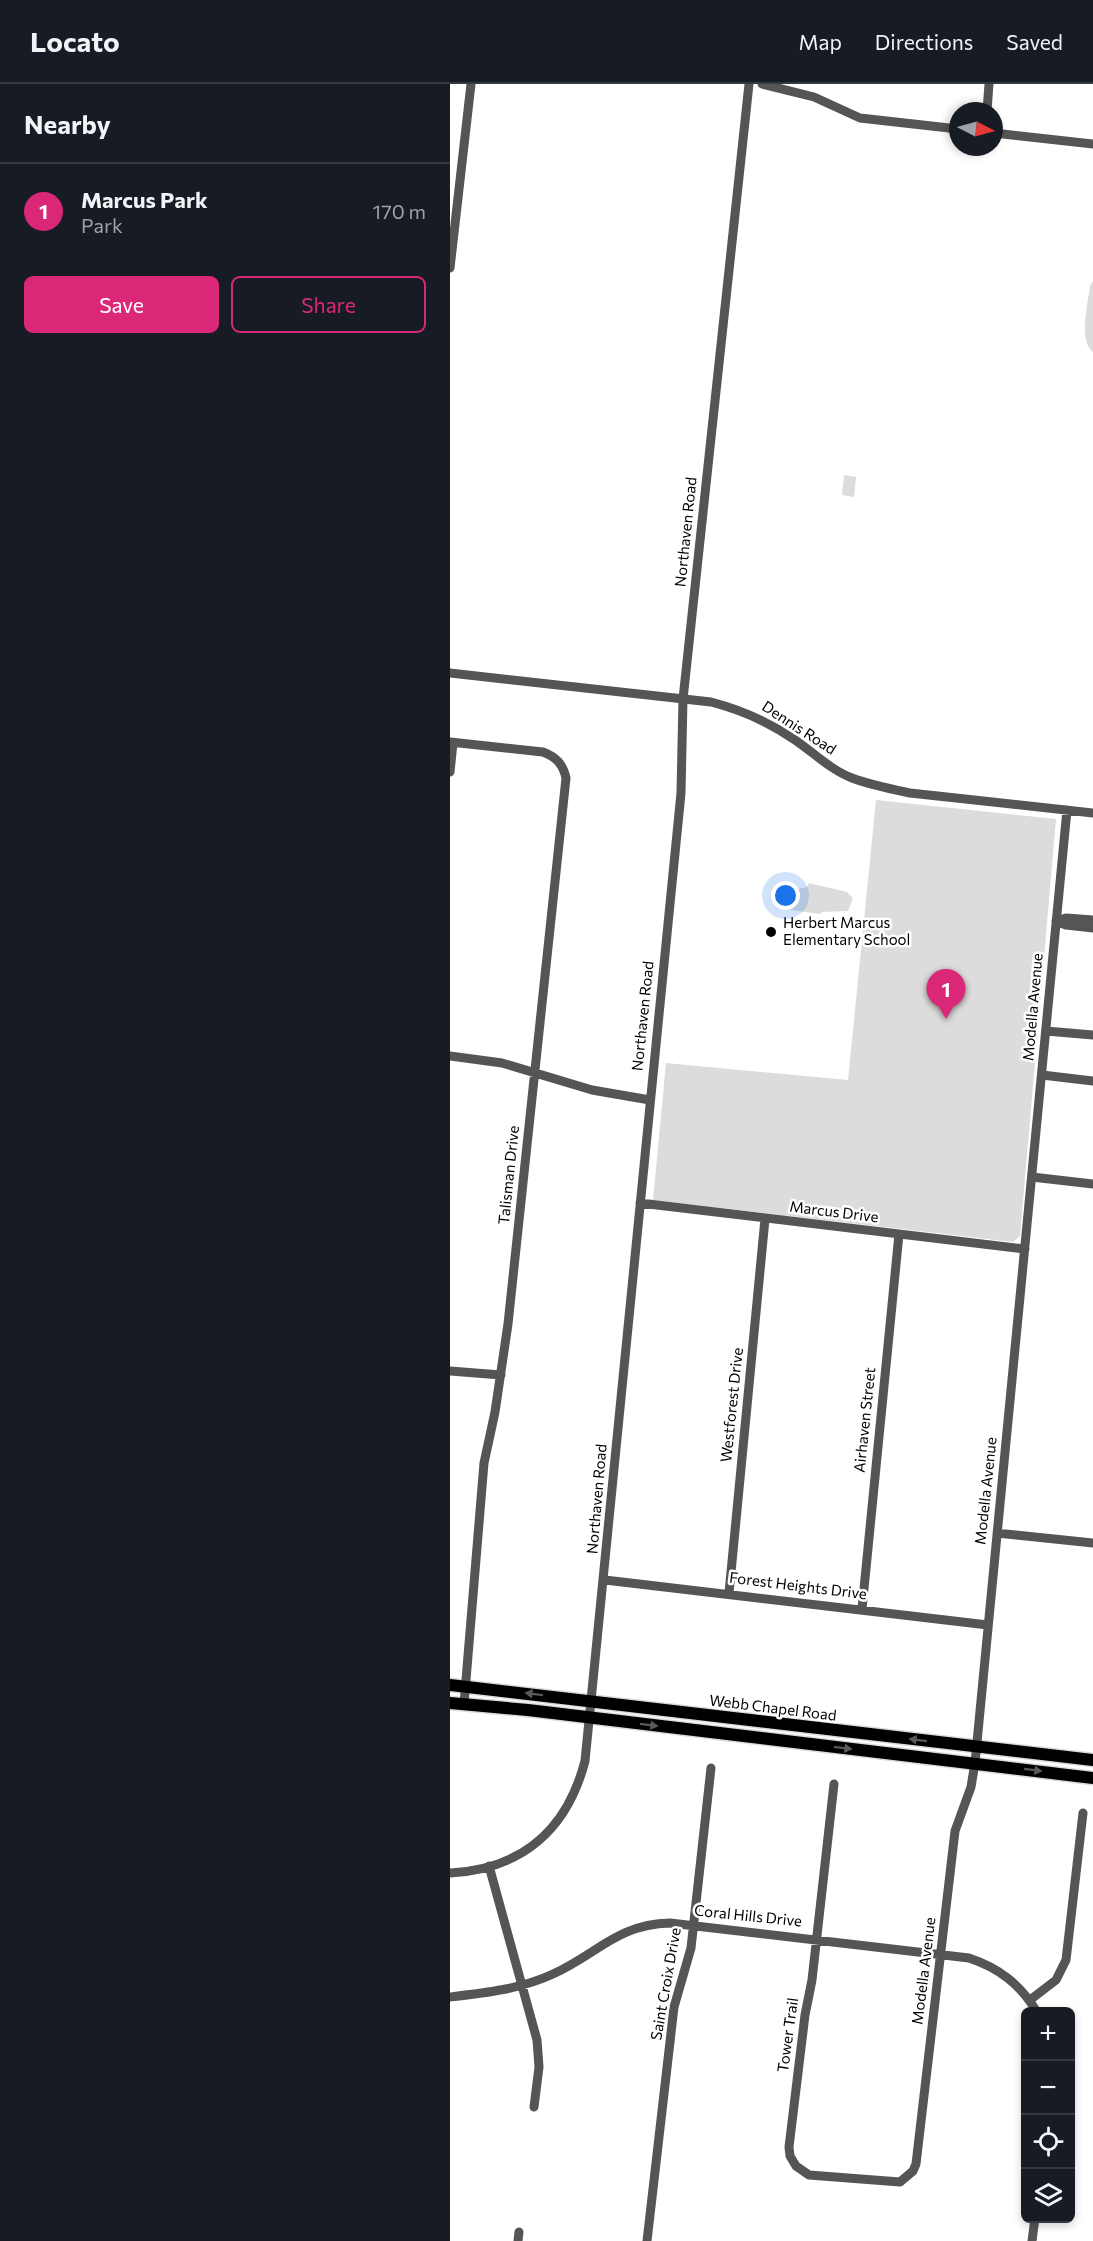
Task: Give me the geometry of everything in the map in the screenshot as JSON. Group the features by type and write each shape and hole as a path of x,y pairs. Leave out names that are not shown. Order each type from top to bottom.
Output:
{"main road":[{"name":"Webb Chapel Road","path":"450,1685 1093,1760"},
{"name":"Webb Chapel Road","path":"450,1702 1093,1778"}],"street":[{"path":"450,268 471,84"},
{"name":"Northaven Road","path":"450,1873 489,1866 522,1853 542,1838 570,1805 579,1786 585,1761 591,1719 681,793 683,699 749,84"},
{"path":"762,84 814,97 860,118 949,128"},
{"path":"988,102 989,84"},
{"path":"1003,134 1093,144"},
{"name":"Dennis Road","path":"450,673 711,702 753,716 795,740 851,778 882,788 1093,813"},
{"path":"450,772 452,742"},
{"name":"Talisman Drive","path":"452,742 543,752 554,756 564,770 566,778 501,1375 484,1463 464,1704"},
{"name":"Modella Avenue","path":"913,2171 916,2164 955,1831 971,1787 975,1763 1067,810"},
{"path":"1056,921 1066,918 1093,920"},
{"path":"1056,921 1066,925 1093,928"},
{"path":"1046,1030 1093,1035"},
{"path":"450,1056 502,1063 592,1090 650,1100"},
{"path":"1042,1075 1093,1081"},
{"path":"1032,1177 1093,1184"},
{"name":"Marcus Drive","path":"640,1203 1025,1249"},
{"name":"Westforest Drive","path":"729,1593 765,1219"},
{"name":"Airhaven Street","path":"862,1609 899,1234"},
{"path":"450,1371 501,1375"},
{"path":"997,1533 1093,1543"},
{"name":"Forest Heights Drive","path":"604,1580 988,1625"},
{"name":"Saint Croix Drive","path":"647,2241 674,2007 687,1965 711,1768"},
{"name":"Tower Trail","path":"834,1784 817,1939 803,2026 789,2147 790,2157 796,2166 809,2175 900,2182 913,2171"},
{"path":"1030,2000 1056,1980 1066,1960 1083,1814"},
{"path":"489,1866 537,2040 539,2067 534,2107"},
{"name":"Coral Hills Drive","path":"450,1997 493,1992 551,1976 577,1963 622,1933 638,1926 670,1923 969,1958 992,1966 1019,1987 1034,2007"},
{"path":"1032,2241 1034,2223"}],"shaded area":[{"path":"1093,281 1093,352 1088,347 1085,331 1090,286"},
{"path":"844,475 856,477 854,497 842,495"},
{"path":"876,800 1056,819 1020,1236 1013,1242 653,1200 666,1063 848,1080"},
{"path":"809,883 847,892 853,898 848,911 820,914 784,909 781,904 787,892 807,887"}],"place":[{"name":"Herbert Marcus Elementary School","path":"771,932"},
{"name":"Marcus Park","path":"946,1019"}]}
